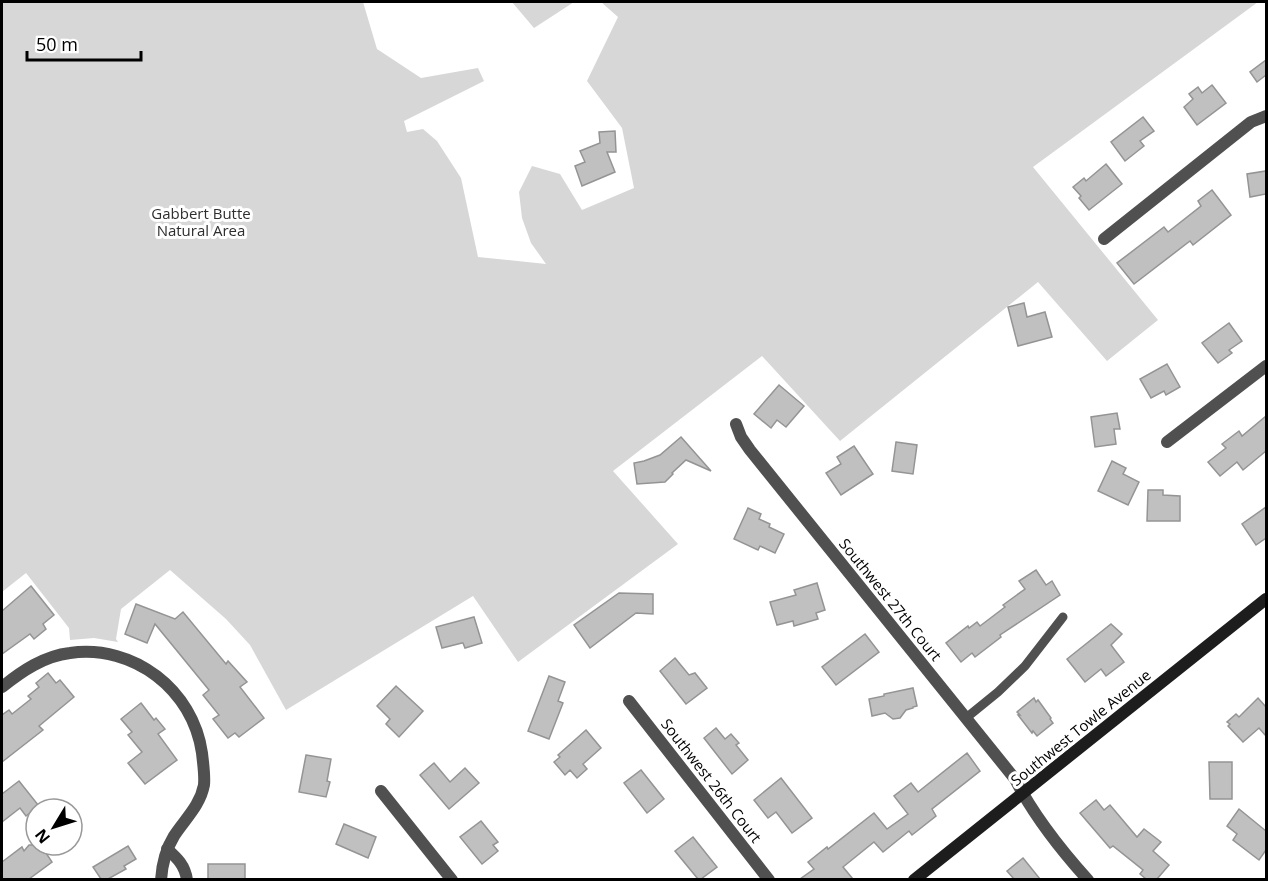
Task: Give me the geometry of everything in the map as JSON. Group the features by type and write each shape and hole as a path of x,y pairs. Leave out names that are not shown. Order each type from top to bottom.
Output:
{"main road":[{"name":"Southwest Towle Avenue","path":"914,879 1266,599"}],"street":[{"path":"1104,239 1251,122 1266,116"},
{"path":"1167,442 1266,366"},
{"name":"Southwest 27th Court","path":"736,424 750,450 1015,779 1042,824 1088,879"},
{"path":"2,687 29,667 44,660 70,653 96,652 119,656 137,663 165,682 178,697 188,710 201,744 204,785 192,814 167,849 161,879"},
{"name":"Southwest 26th Court","path":"629,701 769,879"},
{"path":"381,791 452,879"},
{"path":"167,849 182,862 187,879"}],"lane":[{"path":"966,718 1025,666 1063,618"}],"green space":[{"name":"Gabbert Butte Natural Area","path":"2,2 363,2 377,49 421,78 478,68 484,81 404,121 407,132 423,129 437,141 461,178 478,257 546,264 531,243 522,218 519,192 532,166 560,174 582,210 634,188 622,128 587,81 618,17 601,2 1258,2 1033,167 1158,320 1107,361 1038,282 840,441 762,356 613,471 678,544 518,662 473,596 286,710 250,645 226,619 170,570 121,609 116,639 118,642 94,638 70,640 69,628 26,573 2,592"},
{"path":"512,2 574,2 534,28"}],"building":[{"path":"1266,60 1266,75 1257,82 1250,72"},
{"path":"1212,85 1226,103 1197,125 1184,107 1193,99 1189,94 1198,87 1202,93"},
{"path":"1143,117 1154,131 1140,141 1144,146 1125,161 1111,142"},
{"path":"615,131 616,152 607,152 615,172 582,186 575,166 585,162 580,151 600,143 599,132"},
{"path":"1106,164 1122,184 1089,210 1073,187 1084,178 1086,181"},
{"path":"1266,171 1266,194 1250,197 1247,174"},
{"path":"1212,190 1231,215 1193,245 1190,241 1134,284 1117,263 1164,227 1168,232 1201,206 1198,201"},
{"path":"1024,303 1027,317 1045,312 1052,337 1018,346 1008,307"},
{"path":"1229,323 1242,341 1229,350 1232,353 1218,363 1202,343"},
{"path":"1167,364 1180,387 1166,395 1164,391 1151,398 1140,379"},
{"path":"779,385 804,406 786,427 777,420 771,428 754,414"},
{"path":"1117,413 1120,429 1114,429 1116,444 1095,447 1091,417"},
{"path":"1266,416 1266,451 1243,470 1237,462 1220,476 1208,462 1226,448 1222,444 1239,431 1242,436"},
{"path":"681,437 711,471 686,460 665,482 637,484 634,463 660,455"},
{"path":"896,442 917,445 913,474 892,471"},
{"path":"854,446 873,474 841,495 826,473 841,464 837,457"},
{"path":"1112,461 1126,468 1123,474 1139,482 1128,505 1098,491"},
{"path":"1148,490 1163,490 1163,495 1180,496 1180,521 1147,521"},
{"path":"1266,507 1266,538 1256,545 1242,524"},
{"path":"748,508 761,514 759,519 770,524 769,527 784,534 775,553 760,546 758,550 734,539"},
{"path":"1036,570 1046,585 1052,581 1060,595 1000,635 1001,637 975,657 972,653 961,662 946,643 968,626 969,628 977,622 980,626 1005,607 1003,605 1025,589 1019,581"},
{"path":"817,583 825,610 816,613 818,619 794,626 793,621 777,625 770,602 796,595 794,590"},
{"path":"31,586 54,615 43,624 46,629 34,639 30,634 2,654 2,611"},
{"path":"619,593 653,594 653,614 636,613 590,648 574,625"},
{"path":"136,604 175,619 183,612 226,664 228,661 247,682 240,687 264,718 239,737 235,733 228,738 213,719 219,715 203,695 209,690 155,624 147,643 125,634"},
{"path":"474,617 482,643 465,648 462,643 442,648 436,627"},
{"path":"1111,624 1122,634 1111,645 1124,662 1106,676 1101,669 1085,682 1067,659"},
{"path":"865,634 879,652 836,685 822,667"},
{"path":"675,658 689,675 695,673 707,688 686,704 660,671"},
{"path":"48,673 56,683 60,680 74,697 39,726 43,730 2,762 2,715 9,710 12,714 31,699 28,696 39,687 36,683"},
{"path":"549,676 565,682 558,701 563,703 549,739 528,731"},
{"path":"396,686 423,711 399,737 386,724 390,719 377,706"},
{"path":"913,688 917,706 906,710 900,718 893,719 885,713 872,716 869,699"},
{"path":"1034,698 1036,702 1038,700 1053,723 1037,736 1033,731 1032,733 1017,712"},
{"path":"1258,698 1266,707 1266,736 1259,728 1243,742 1227,722 1236,714 1239,717"},
{"path":"141,703 154,720 156,718 165,729 158,734 177,760 145,784 128,763 142,752 128,735 132,732 121,719"},
{"path":"716,728 725,739 731,734 739,743 736,745 748,760 732,774 704,738"},
{"path":"586,730 601,748 583,764 587,769 577,778 570,770 565,775 554,762 560,757 558,755"},
{"path":"967,753 980,771 932,809 936,816 912,835 909,831 883,852 874,842 843,867 853,879 800,879 814,869 808,862 874,813 887,829 908,814 894,796 911,783 918,792"},
{"path":"306,755 331,759 327,781 330,782 326,797 299,792"},
{"path":"1209,762 1232,762 1232,799 1210,799"},
{"path":"434,763 450,782 465,768 479,783 449,809 420,775"},
{"path":"641,770 664,799 647,813 624,783"},
{"path":"781,778 812,818 792,833 776,812 768,818 754,800"},
{"path":"19,781 32,797 24,797 24,813 20,808 2,822 2,794"},
{"path":"1096,800 1104,810 1110,805 1137,837 1144,829 1161,842 1153,851 1169,865 1157,879 1146,879 1140,874 1143,870 1113,846 1110,848 1080,813"},
{"path":"1239,809 1266,831 1266,850 1259,860 1233,840 1237,834 1227,826"},
{"path":"481,821 498,842 493,845 498,851 482,864 460,837"},
{"path":"344,824 376,837 368,858 336,844"},
{"path":"693,837 717,867 701,879 698,879 675,851"},
{"path":"128,846 136,859 124,866 126,869 108,879 101,879 93,867"},
{"path":"22,847 24,857 49,857 52,862 29,879 2,879 2,862"},
{"path":"1023,858 1040,879 1014,879 1007,871"},
{"path":"208,864 245,864 245,879 208,879"}]}
